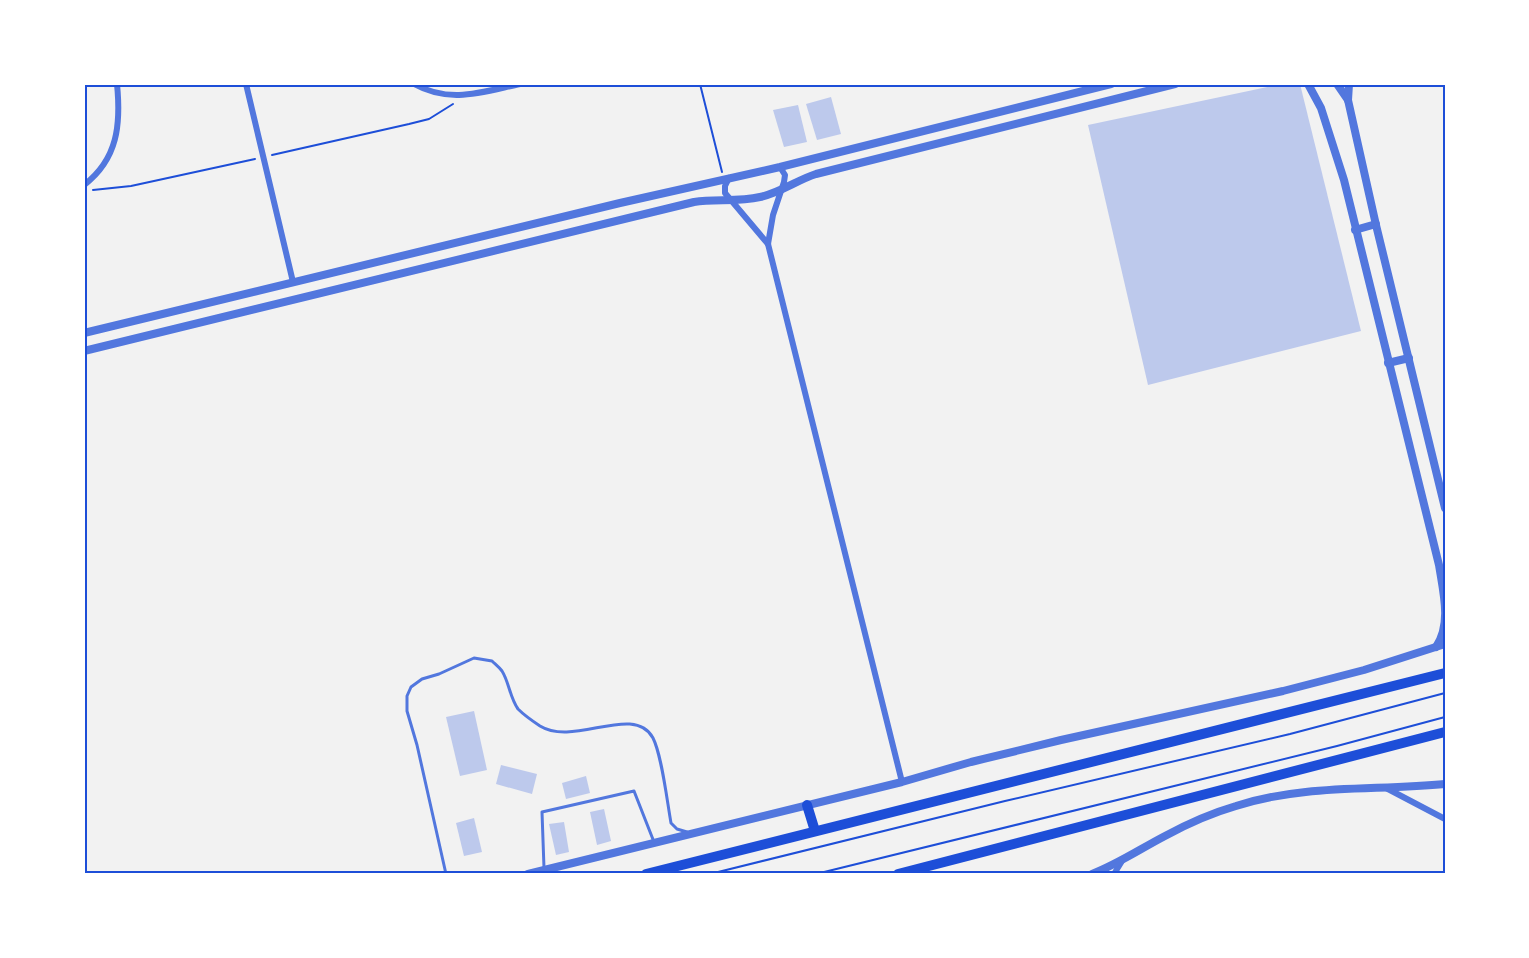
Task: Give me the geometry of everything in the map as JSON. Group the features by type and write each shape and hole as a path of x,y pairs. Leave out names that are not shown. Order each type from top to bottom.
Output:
{"highway":[{"path":"646,874 1445,673"},
{"path":"898,874 1445,732"},
{"path":"807,805 815,831"}],"street":[{"path":"84,185 106,163 114,146 119,128 117,84"},
{"path":"246,84 293,282"},
{"path":"414,84 427,91 445,96 464,95 520,84"},
{"path":"84,333 780,167 1110,84"},
{"path":"84,351 694,202 757,198 781,191 801,179 816,174 1175,84"},
{"path":"1308,84 1321,108 1344,180 1439,565 1444,590 1444,632 1436,647"},
{"path":"1337,84 1348,100"},
{"path":"1349,84 1348,100 1376,224 1445,507"},
{"path":"780,167 785,175 773,215 768,244 902,782"},
{"path":"726,179 724,189 727,196 768,244"},
{"path":"1355,230 1376,224"},
{"path":"475,238 477,255"},
{"path":"1388,363 1409,358"},
{"path":"528,874 902,782 1061,740 1293,688 1364,670 1445,644"},
{"path":"1092,874 1122,861 1200,819 1237,805 1305,792 1445,784"},
{"path":"1383,787 1445,819"},
{"path":"1114,874 1122,861"}],"lane":[{"path":"446,874 417,745 407,711 407,696 411,687 422,679 474,658 492,661 502,671 518,708 540,726 549,730 574,733 619,723 644,728 652,736 657,750 671,823 677,829 692,834"},
{"path":"544,870 542,812 634,791 654,844"}],"path":[{"path":"700,84 726,179"},
{"path":"91,190 115,190 429,118 448,109 464,95"},
{"path":"710,874 1290,734 1445,693"},
{"path":"816,874 1337,746 1445,717"}],"building":[{"path":"1281,84 1300,84 1361,331 1148,385 1088,125"},
{"path":"831,97 841,134 817,140 806,104"},
{"path":"798,105 807,142 784,147 773,110"},
{"path":"474,711 487,770 460,776 446,717"},
{"path":"501,765 537,774 532,794 496,784"},
{"path":"586,776 590,793 566,799 562,783"},
{"path":"604,809 611,841 597,845 590,812"},
{"path":"474,818 482,852 464,856 456,823"},
{"path":"564,822 569,852 556,855 549,824"}]}
